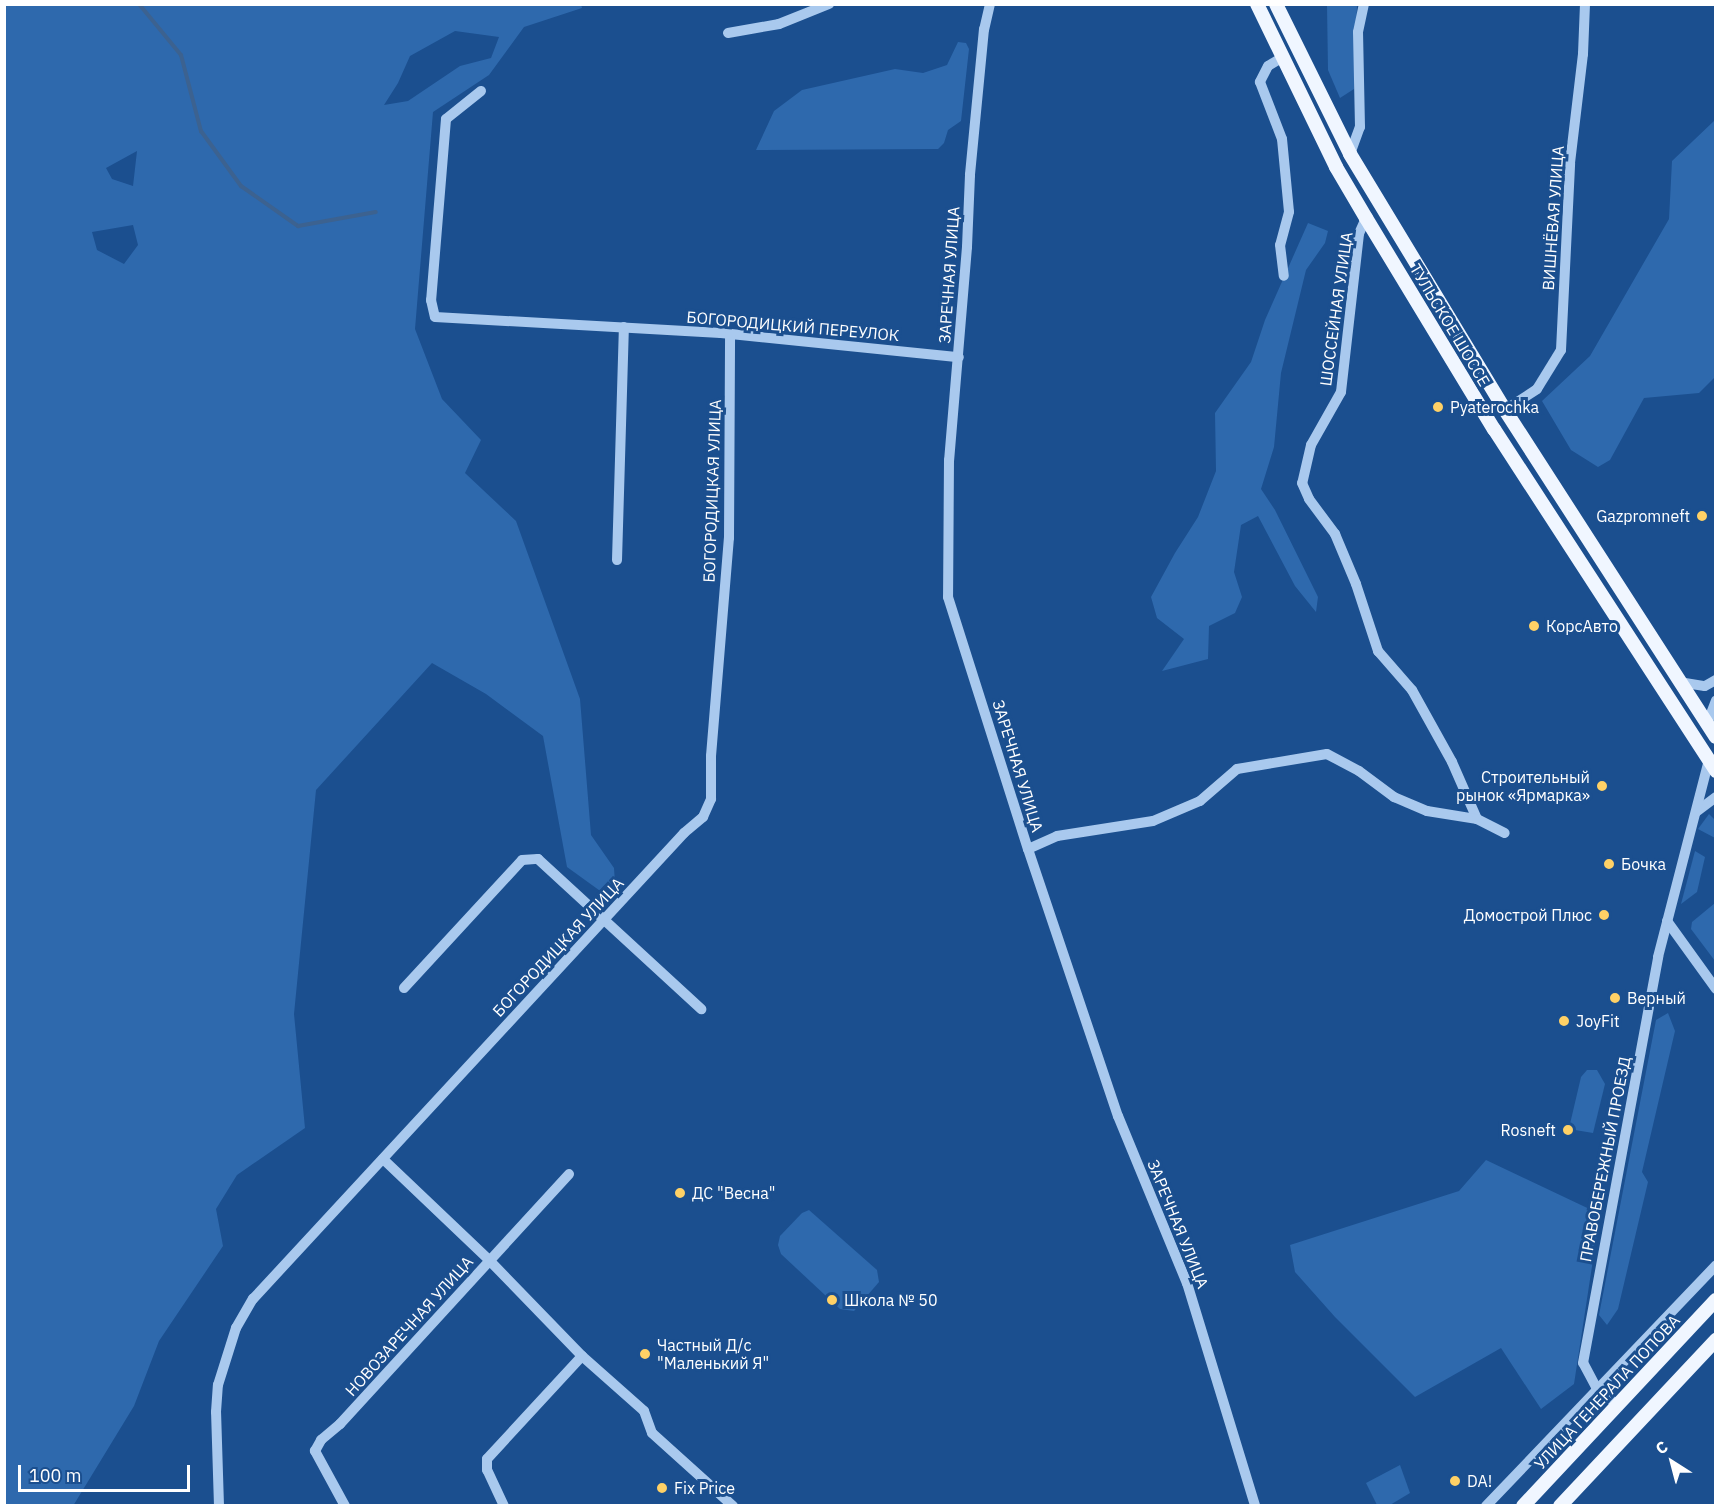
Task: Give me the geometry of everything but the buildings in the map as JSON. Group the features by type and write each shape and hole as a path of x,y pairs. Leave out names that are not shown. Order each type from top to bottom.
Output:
{"main road":[{"name":"ТУЛЬСКОЕ ШОССЕ","path":"1257,4 1336,167 1366,218 1494,429 1712,765"},
{"name":"ТУЛЬСКОЕ ШОССЕ","path":"1276,4 1350,154 1505,410 1716,737"},
{"name":"УЛИЦА ГЕНЕРАЛА ПОПОВА","path":"1523,1506 1716,1300"},
{"path":"1560,1506 1716,1340"}],"street":[{"path":"728,33 779,24 829,4"},
{"name":"ЗАРЕЧНАЯ УЛИЦА","path":"990,4 984,29 970,175 949,460 948,597 1028,849 1118,1116 1186,1283 1255,1506"},
{"path":"1350,154 1360,127 1358,32 1364,4"},
{"name":"ВИШНЁВАЯ УЛИЦА","path":"1505,410 1537,389 1561,350 1570,163 1583,54 1585,4"},
{"path":"1283,57 1268,66 1260,82 1282,139 1289,212 1280,245 1284,276"},
{"name":"БОГОРОДИЦКИЙ ПЕРЕУЛОК","path":"481,91 446,119 431,300 435,317 730,334 958,357"},
{"name":"ШОССЕЙНАЯ УЛИЦА","path":"1366,218 1359,234 1341,392 1311,445 1302,483 1309,499 1335,534 1356,584 1378,651 1412,690 1452,762 1477,819"},
{"path":"617,560 624,327"},
{"name":"БОГОРОДИЦКАЯ УЛИЦА","path":"219,1506 216,1412 218,1385 236,1328 253,1299 684,833 703,817 711,799 711,756 729,538 730,334"},
{"path":"1679,682 1705,686 1716,680"},
{"path":"1707,724 1716,701"},
{"path":"1028,849 1057,836 1153,821 1200,801 1237,769 1282,764 1327,754 1359,771 1394,797 1427,811 1477,819 1505,833"},
{"name":"ПРАВОБЕРЕЖНЫЙ ПРОЕЗД","path":"1596,1387 1583,1364 1649,1005 1667,921 1696,812 1712,765"},
{"path":"1696,812 1716,797"},
{"path":"404,988 522,860 538,859 701,1009"},
{"path":"1667,921 1716,988"},
{"path":"383,1159 489,1260 582,1356 644,1411 652,1433 733,1506"},
{"name":"НОВОЗАРЕЧНАЯ УЛИЦА","path":"345,1506 315,1451 321,1440 340,1424 569,1174"},
{"path":"1486,1506 1596,1387 1716,1265"},
{"path":"504,1506 487,1470 487,1459 582,1356"},
{"path":"1596,1387 1617,1405"}],"shaded area":[{"path":"5,4 581,4 582,8 524,27 489,75 433,112 415,329 442,399 481,440 465,473 516,521 580,699 591,835 614,868 615,883 603,893 567,867 543,736 486,694 432,663 316,790 294,1014 305,1128 237,1175 216,1209 223,1246 159,1341 134,1406 73,1506 4,1505","holes":["455,31 499,37 491,58 460,66 408,101 384,105 398,83 410,56","137,151 133,186 112,179 106,168","133,225 138,245 124,264 97,250 92,232"]},
{"path":"1327,5 1357,5 1354,89 1340,98 1328,70"},
{"path":"958,42 966,43 969,49 961,121 948,130 944,143 938,149 756,150 774,111 802,90 895,69 923,73 947,65"},
{"path":"1715,120 1715,377 1699,393 1644,398 1610,460 1598,467 1571,450 1542,401 1590,356 1669,219 1672,161"},
{"path":"1308,223 1328,231 1325,243 1306,270 1281,373 1274,447 1261,489 1275,510 1318,597 1316,612 1295,586 1258,516 1241,525 1234,572 1242,597 1235,613 1209,626 1208,659 1162,671 1184,639 1157,618 1151,597 1198,517 1216,471 1215,413 1251,362 1265,320"},
{"path":"1709,814 1715,820 1715,838 1698,829"},
{"path":"1695,851 1705,857 1697,892 1681,904"},
{"path":"1715,903 1715,961 1691,929 1692,922"},
{"path":"1668,1013 1675,1031 1642,1172 1648,1182 1618,1309 1607,1325 1599,1315 1656,1020"},
{"path":"1587,1070 1597,1070 1605,1084 1593,1133 1575,1130 1570,1124 1581,1077"},
{"path":"1486,1160 1600,1214 1574,1384 1541,1409 1501,1348 1415,1397 1335,1317 1295,1272 1290,1245 1459,1191"},
{"path":"809,1210 877,1270 879,1282 854,1311 840,1309 781,1254 778,1245 780,1236 802,1213"},
{"path":"1400,1465 1410,1493 1390,1505 1377,1505 1366,1483"}],"waterway":[{"path":"139,4 181,55 201,131 241,186 298,226 376,212"}],"place":[{"name":"Pyaterochka","path":"1438,407"},
{"name":"Gazpromneft","path":"1702,516"},
{"name":"КорсАвто","path":"1534,626"},
{"name":"Строительный рынок «Ярмарка»","path":"1602,786"},
{"name":"Бочка","path":"1609,864"},
{"name":"Домострой Плюс","path":"1604,915"},
{"name":"Верный","path":"1615,998"},
{"name":"JoyFit","path":"1564,1021"},
{"name":"Rosneft","path":"1568,1130"},
{"name":"ДС \"Весна\"","path":"680,1193"},
{"name":"Школа № 50","path":"832,1300"},
{"name":"Частный Д/с \"Маленький Я\"","path":"645,1354"},
{"name":"DA!","path":"1455,1481"},
{"name":"Fix Price","path":"662,1488"}]}
